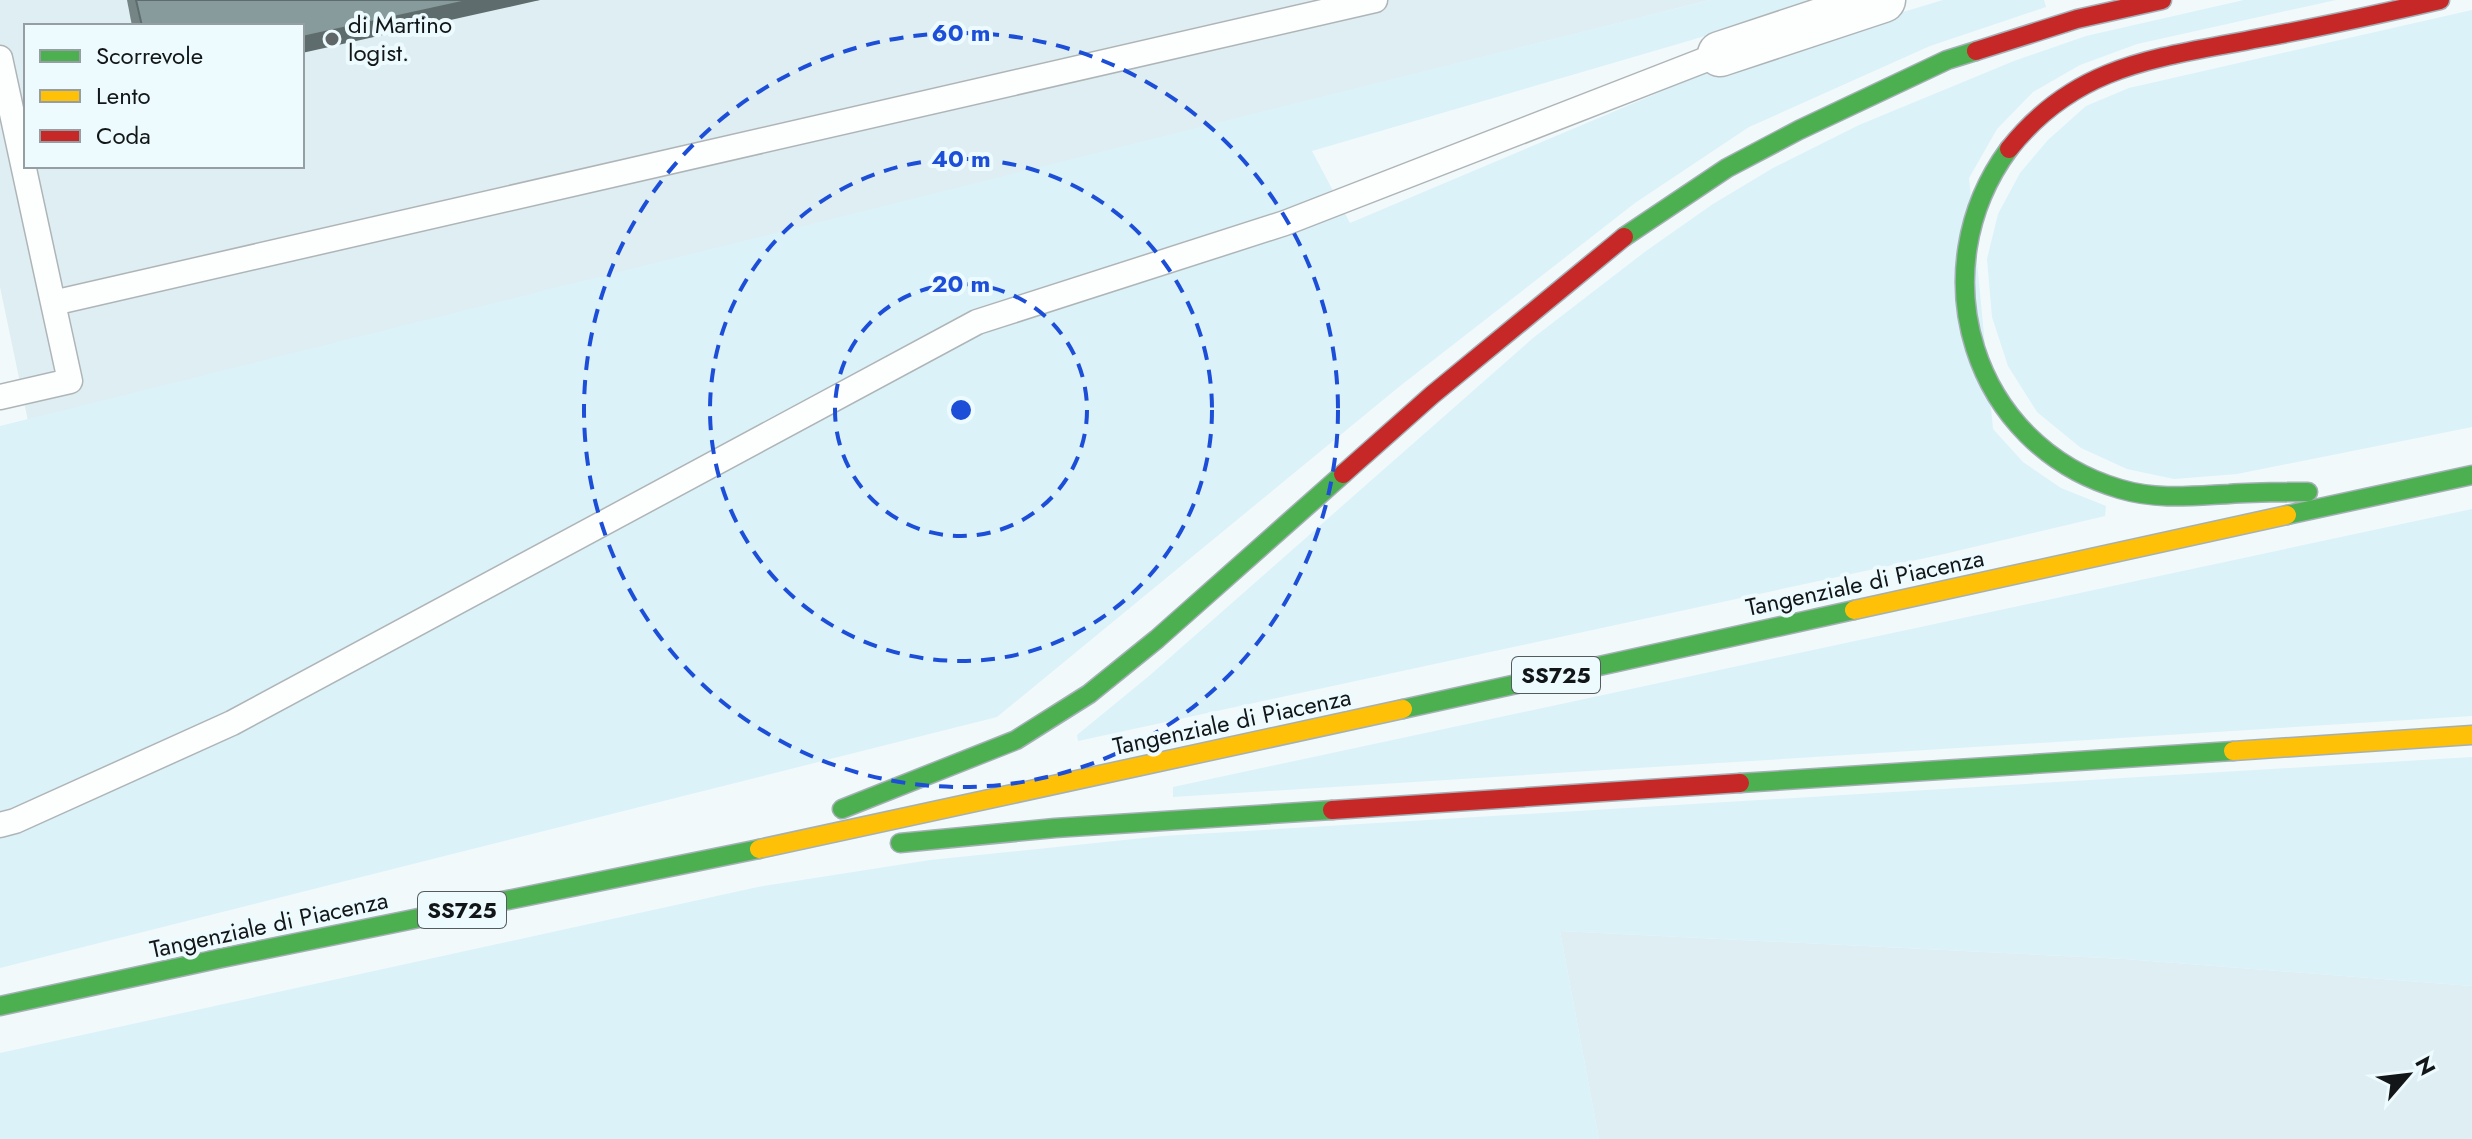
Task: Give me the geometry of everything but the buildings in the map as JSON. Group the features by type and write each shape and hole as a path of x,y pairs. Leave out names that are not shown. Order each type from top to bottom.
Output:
{"highway":[{"path":"702,862 1016,740 1089,694 1157,639 1432,395 1594,260 1727,168 1947,60 2077,19 2162,0"},
{"path":"2410,489 2173,498 2130,492 2089,478 2054,458 2021,431 1996,396 1975,348 1965,300 1965,255 1975,213 1994,172 2017,137 2053,104 2089,82 2139,62 2440,0"},
{"name":"Tangenziale di Piacenza","path":"0,1006 222,958 702,862 2472,475"},
{"path":"886,844 1055,828 2472,735"},
{"path":"702,862 856,847"}],"street":[{"path":"1720,54 1883,0"}],"lane":[{"path":"53,303 1375,0"},
{"path":"0,825 232,723 977,322 1285,223 1720,54"},
{"path":"0,58 70,381 0,397"}],"shaded area":[{"path":"0,0 1710,0 28,421 0,287"},
{"path":"1710,0 1818,0 1312,151 1350,223 1717,68 1943,0 2044,0 2046,7 1930,46 1749,127 1635,203 1400,386 997,717 0,968 0,426"},
{"path":"2244,0 2336,0 2137,44 2080,65 2033,92 1997,129 1969,178 1993,429 2023,462 2061,488 2106,506 2105,516 1944,554 1078,741 1077,735 1149,676 1533,338 1713,204 1773,168 1859,125 2014,61 2086,36"},
{"path":"2472,10 2472,427 2237,474 2174,479 2127,469 2081,448 2037,412 2008,366 1992,317 1987,259 1998,214 2020,173 2048,140 2086,106 2129,88"},
{"path":"2472,509 2472,716 1173,797 1173,787"},
{"path":"2472,757 2472,986 2124,959 1560,931 1599,1139 0,1139 0,1053 758,887 930,860 1163,836"},
{"path":"1560,931 2124,959 2472,986 2472,1139 1599,1139"}],"traffic: fast":[{"path":"1624,237 1727,168 1947,60 1976,51"},
{"path":"2009,149 1982,197 1968,248 1966,299 1975,349 1996,395 2028,435 2069,467 2120,489 2147,495 2308,492"},
{"path":"842,809 1016,740 1089,694 1157,639 1343,474"},
{"path":"2287,515 2472,475"},
{"path":"1403,709 1854,610"},
{"path":"1740,783 2233,751"},
{"path":"900,843 1055,828 1332,810"},
{"path":"0,1006 759,849"}],"traffic: slow":[{"path":"1854,610 2287,515"},
{"path":"759,849 1403,709"},
{"path":"2233,751 2472,735"}],"traffic: jam":[{"path":"1976,51 2077,19 2162,0"},
{"path":"2009,149 2035,120 2063,98 2092,81 2122,69 2154,59 2440,0"},
{"path":"1343,474 1432,395 1624,237"},
{"path":"1332,810 1740,783"}],"place":[{"name":"di Martino logist.","path":"332,39"}]}
